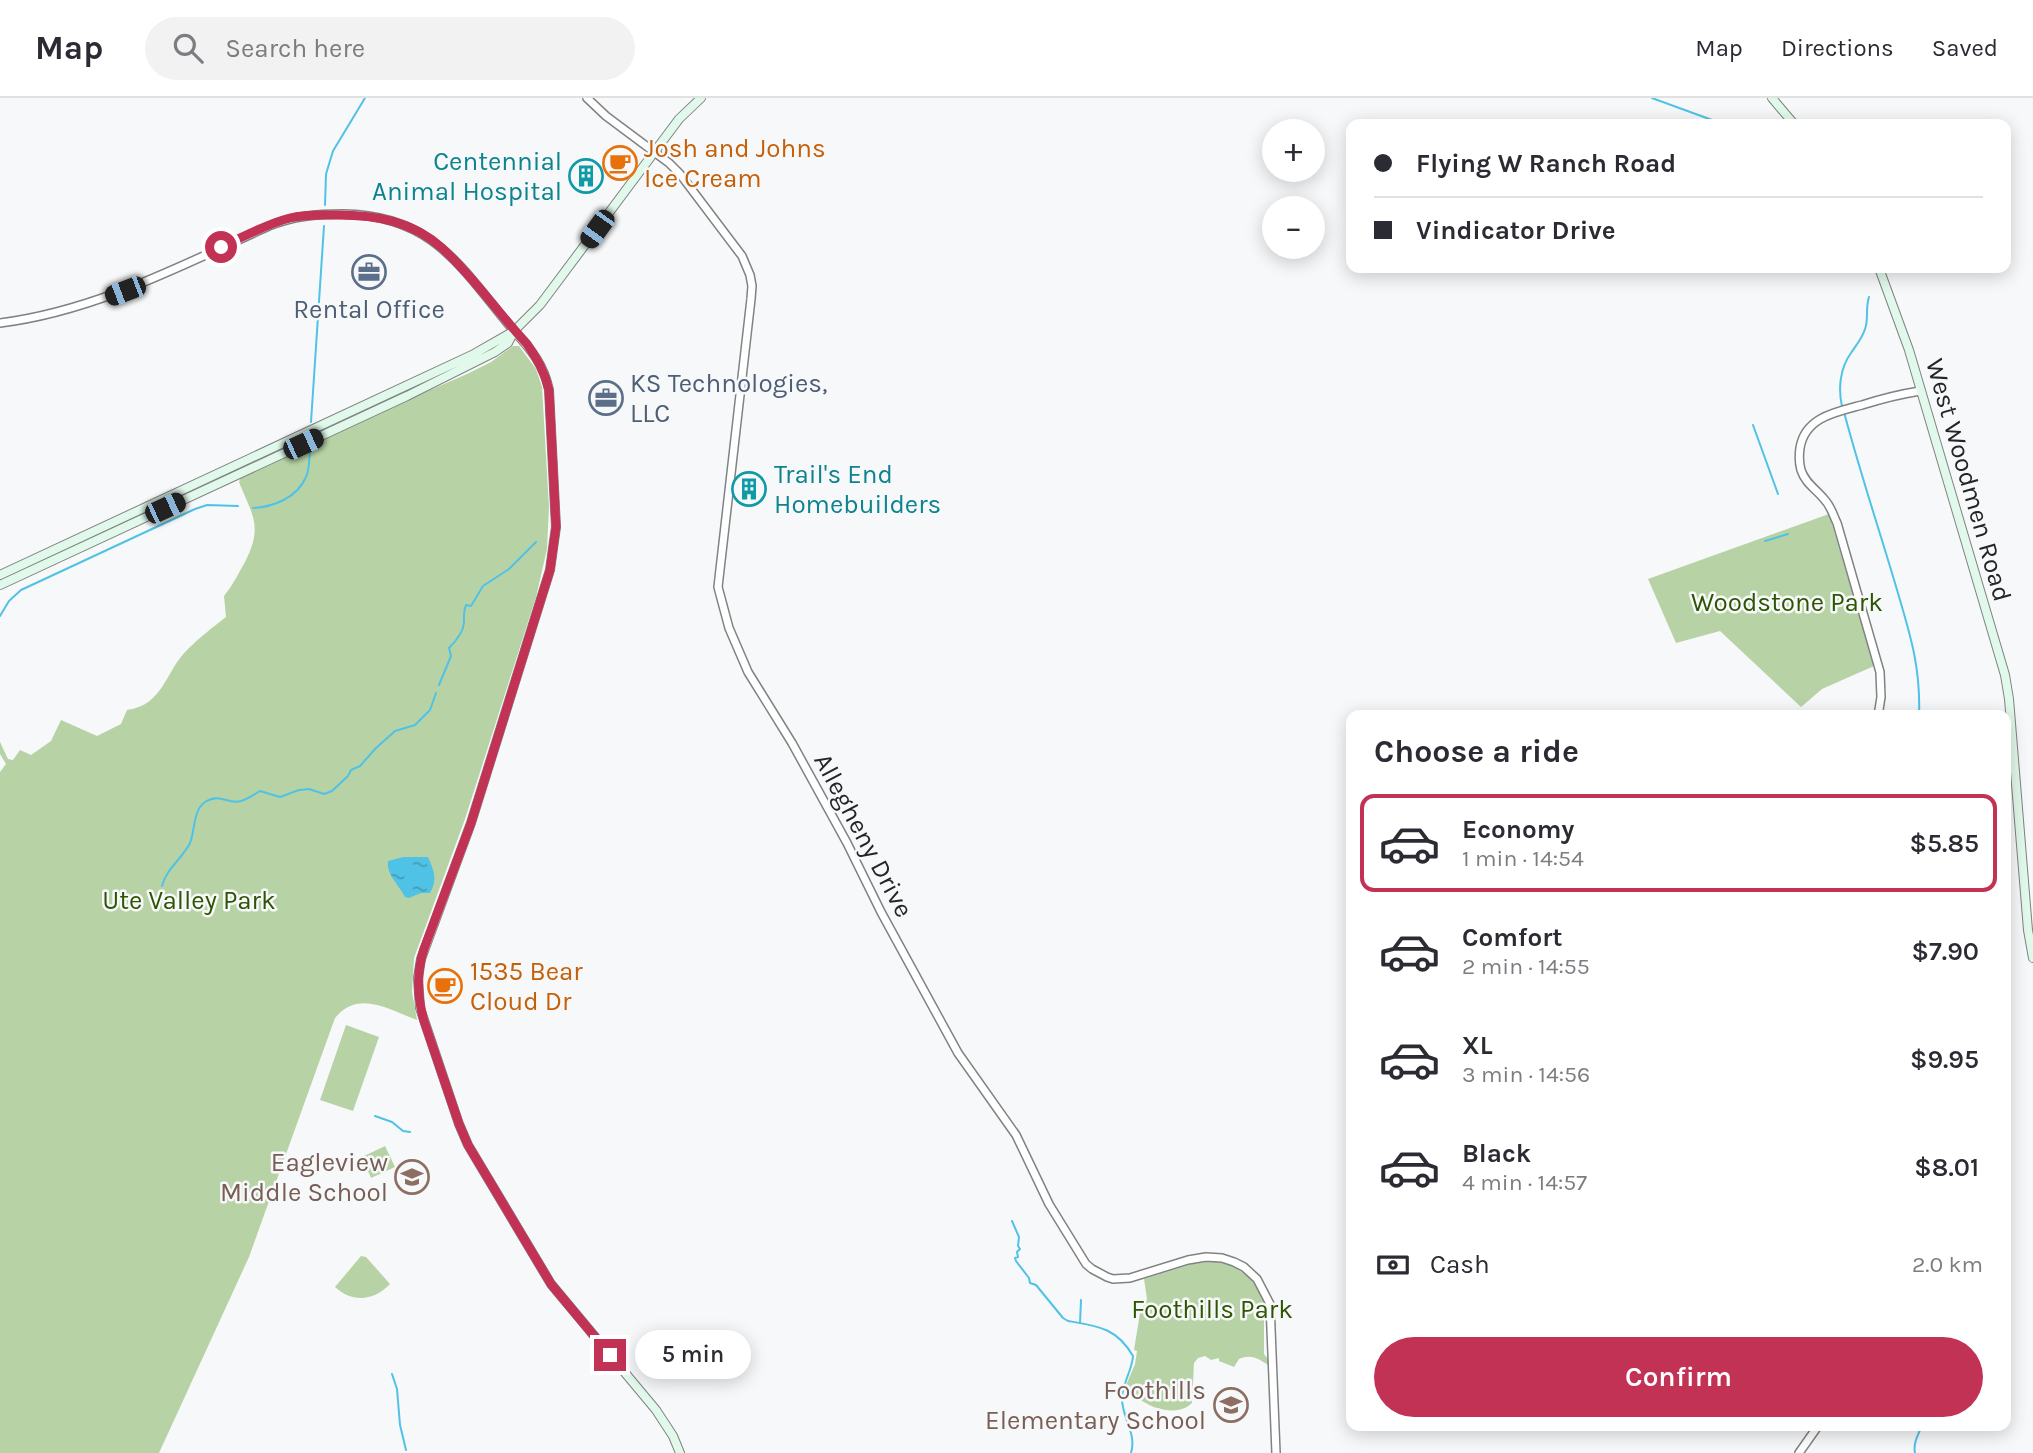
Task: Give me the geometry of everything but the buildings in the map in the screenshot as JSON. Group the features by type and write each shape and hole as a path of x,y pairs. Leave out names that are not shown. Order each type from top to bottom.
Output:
{"main road":[{"path":"0,575 301,435 320,431 476,363 508,343 514,331 549,293 679,119 701,98"},
{"path":"1772,98 1790,119"},
{"name":"West Woodmen Road","path":"1881,273 1909,350 2007,685 2009,710"},
{"path":"514,331 537,358 549,390 556,512 555,542 546,587 471,823 421,959 418,978 420,1008 459,1124 484,1174 551,1284 656,1410 673,1436 680,1453"},
{"path":"0,585 303,444 320,431"},
{"name":"West Woodmen Road","path":"2011,732 2028,930 2033,958"}],"street":[{"name":"Allegheny Drive","path":"587,98 680,174 747,265 752,286 718,587 740,657 792,743 958,1053 1016,1135 1049,1204 1086,1264 1100,1274 1120,1279 1196,1258 1222,1258 1244,1267 1261,1285 1270,1304 1276,1453"},
{"path":"0,323 53,314 102,300 288,219 307,215 371,215 408,225 429,238 455,261 514,331"},
{"path":"1879,710 1880,670 1837,523 1832,509 1807,481 1801,470 1799,457 1805,432 1821,418 1834,412 1920,391"},
{"path":"1799,1453 1814,1431"}],"green space":[{"name":"Ute Valley Park","path":"513,346 519,346 536,369 542,387 549,507 547,549 536,597 465,819 414,958 412,992 417,1020 385,1007 364,1003 344,1009 335,1018 249,1257 159,1453 0,1453 0,772 6,764 0,754 0,742 8,759 13,760 20,750 31,755 51,741 61,720 97,736 121,724 127,710 139,707 156,694 188,649 226,617 224,596 245,562 255,530 240,479 467,374 491,362"},
{"name":"Woodstone Park","path":"1829,514 1874,666 1822,689 1801,707 1720,631 1676,643 1648,579"},
{"path":"346,1025 379,1037 353,1111 320,1100"},
{"path":"385,1146 395,1167 371,1178 362,1157"},
{"path":"361,1256 366,1257 390,1284 370,1297 356,1298 335,1287"},
{"name":"Foothills Park","path":"1213,1261 1242,1272 1263,1298 1266,1306 1264,1354 1268,1365 1250,1357 1239,1359 1234,1367 1219,1361 1219,1358 1198,1358 1194,1363 1192,1403 1175,1410 1150,1405 1124,1390 1135,1364 1137,1351 1134,1350 1140,1313 1147,1299 1144,1279 1192,1264"}],"water":[{"path":"403,857 428,857 434,875 430,893 405,897 388,866 388,861"}],"waterway":[{"path":"325,205 326,174 333,151 365,98"},
{"path":"1652,98 1709,119"},
{"path":"311,422 324,226"},
{"path":"1842,406 1842,372 1864,333 1869,297"},
{"path":"1844,412 1909,633 1916,664 1919,710"},
{"path":"1753,425 1778,494"},
{"path":"253,508 284,500 297,491 307,474 310,448"},
{"path":"0,616 9,601 21,590 195,509 207,505 238,506"},
{"path":"1765,541 1788,534"},
{"path":"439,685 451,656 449,648 462,630 466,605 471,606 483,586 509,569 536,542"},
{"path":"162,886 167,874 190,843 196,815 205,802 215,798 236,802 260,791 280,797 299,790 309,789 324,794 332,791 351,770 360,766 395,731 415,725 430,710 436,693"},
{"path":"375,1116 410,1132"},
{"path":"1012,1221 1019,1237 1020,1249 1017,1252 1018,1257 1015,1258 1030,1283 1036,1285 1063,1318 1106,1330 1120,1339 1133,1356 1122,1399 1131,1432 1131,1453"},
{"path":"1080,1323 1081,1300"},
{"path":"392,1374 397,1389 400,1425 406,1450"},
{"path":"1915,1453 1915,1442 1920,1431"}],"place":[{"name":"Josh and Johns Ice Cream","path":"620,163"},
{"name":"Centennial Animal Hospital","path":"586,176"},
{"name":"Rental Office","path":"369,272"},
{"name":"KS Technologies, LLC","path":"606,398"},
{"name":"Trail's End Homebuilders","path":"749,489"},
{"name":"1535 Bear Cloud Dr","path":"445,986"},
{"name":"Eagleview Middle School","path":"412,1177"},
{"name":"Foothills Elementary School","path":"1231,1405"}],"route":[{"path":"221,247 279,222 307,215 371,215 408,225 440,246 455,261 527,344 542,367 549,390 556,512 550,570 471,823 424,949 418,988 424,1021 468,1145 551,1284 610,1355"}]}
